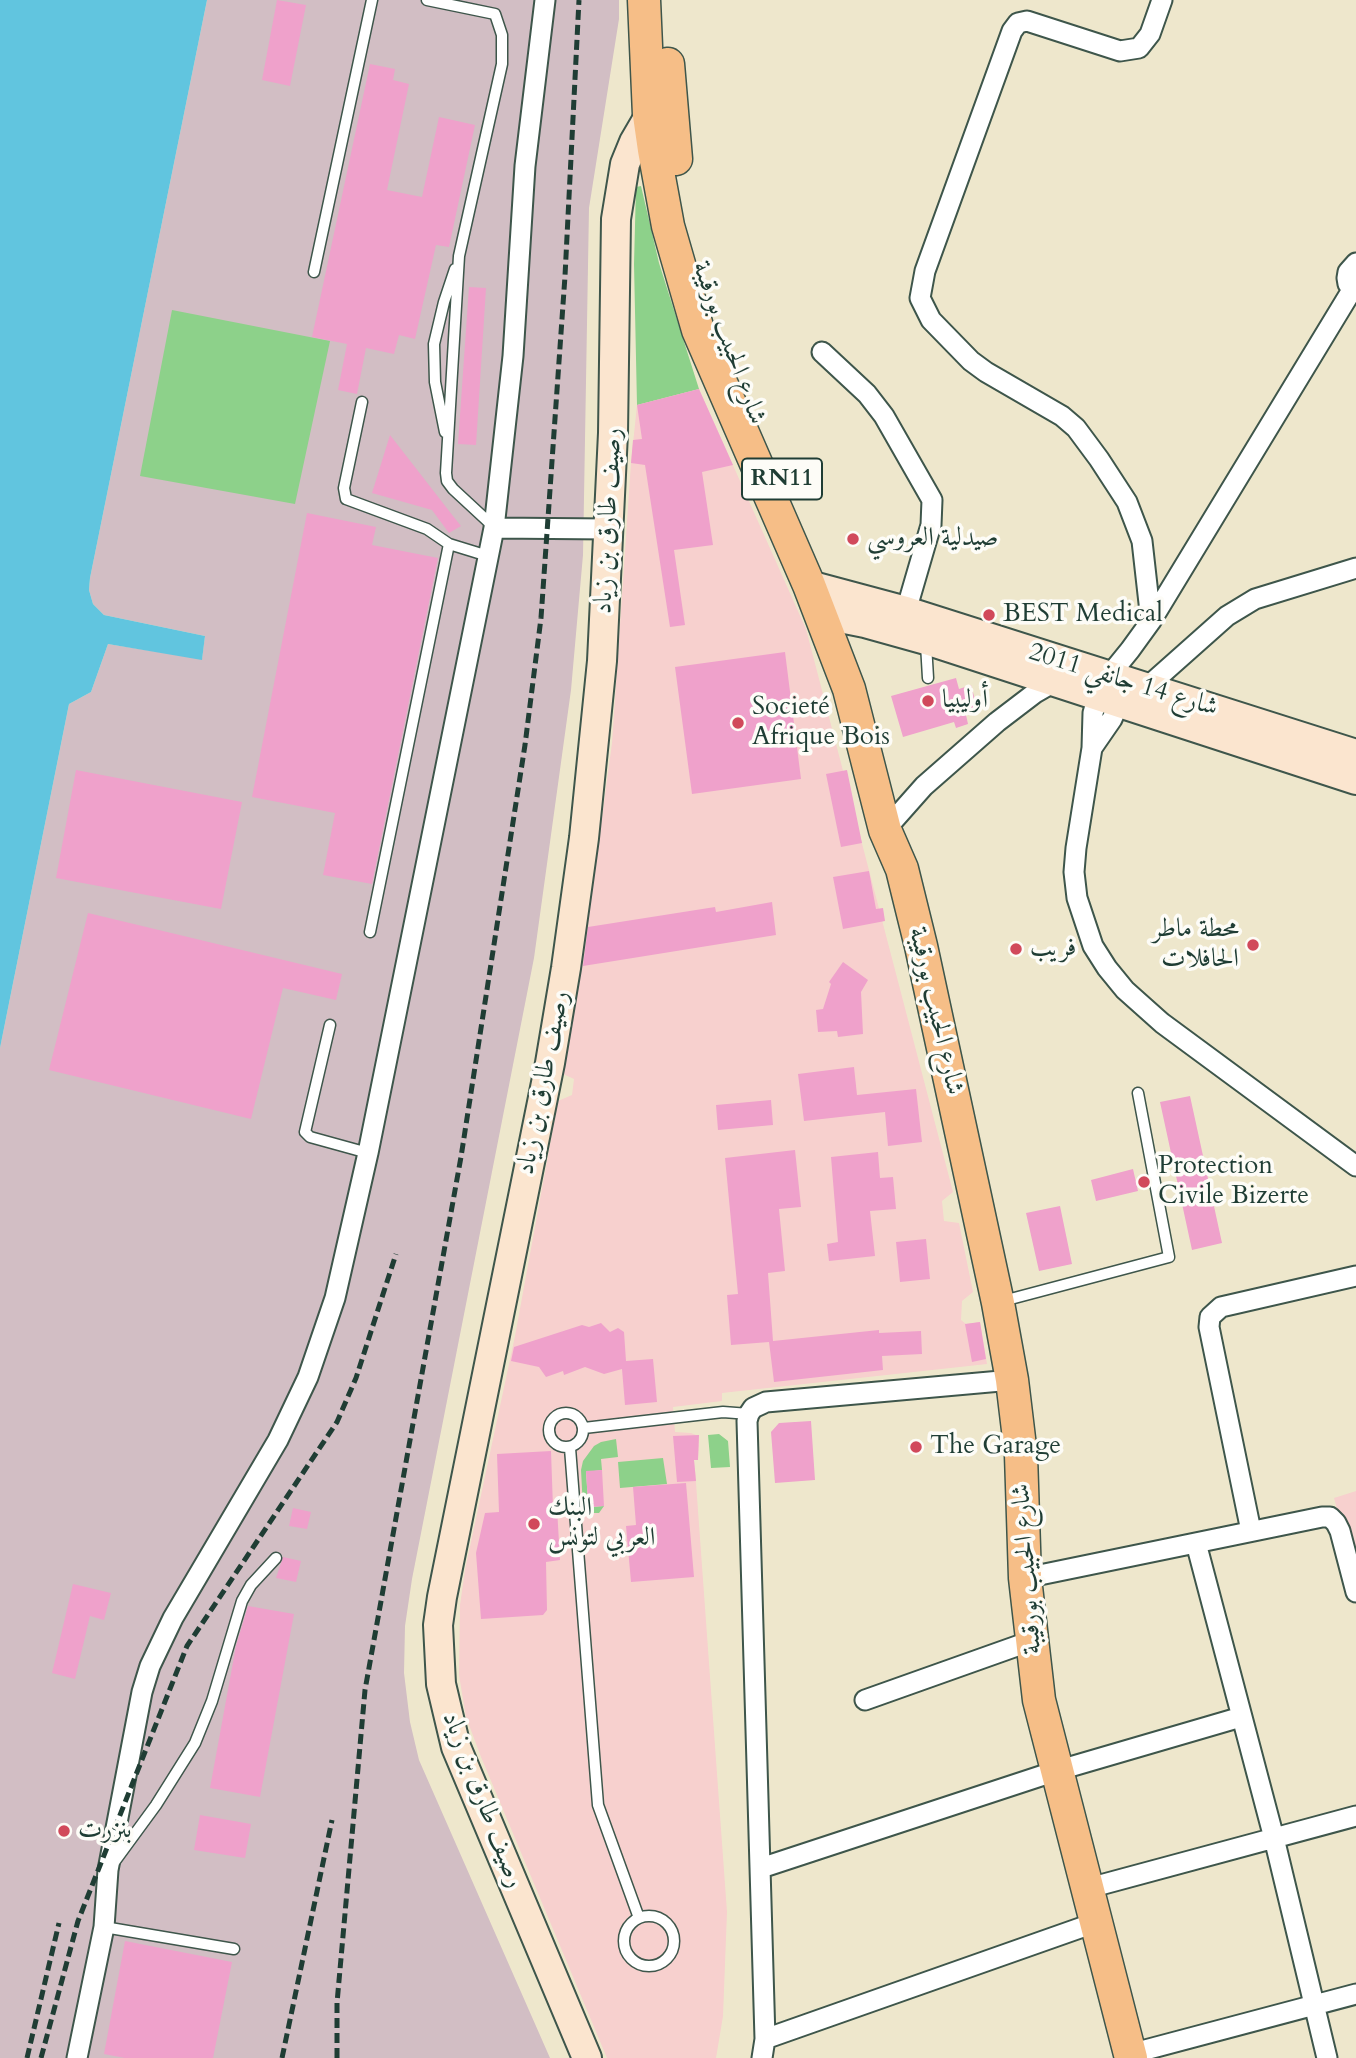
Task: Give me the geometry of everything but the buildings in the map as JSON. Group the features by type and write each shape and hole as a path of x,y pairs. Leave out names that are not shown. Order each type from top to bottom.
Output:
{"main road":[{"name":"RN11","path":"643,0 649,116"},
{"name":"RN11","path":"665,0 669,87"},
{"name":"رصيف طارق بن زياد","path":"587,2058 456,1747 441,1684 438,1635 442,1597 550,1063 566,968 596,731 613,433 616,219 625,164 649,116 669,87"},
{"name":"شارع الحبيب بورقيبة","path":"669,87 678,178 716,323 825,602 880,734 892,823 944,1047 1012,1380 1021,1455 1025,1578 1039,1700 1131,2056"},
{"name":"شارع الحبيب بورقيبة","path":"649,116 668,226 698,330 825,602"},
{"name":"شارع 14 جانفي 2011","path":"825,602 906,611 1113,686 1356,780"},
{"name":"شارع 14 جانفي 2011","path":"825,602 926,640 1055,682 1113,686 1356,754"}],"street":[{"path":"77,2058 104,1927 108,1870 142,1692 150,1666 173,1618 278,1440 308,1377 335,1298 368,1153 494,528 513,356 525,166 545,0"},
{"path":"1151,621 1142,541 1127,502 1099,459 1076,428 1062,416 971,361 931,320 920,298 925,271 1012,30 1018,23 1027,21 1120,51 1139,48 1150,34 1162,0"},
{"path":"1356,263 1348,272 1348,284 1354,291 1151,621 1130,650 1092,722 1092,748 1074,872 1077,898 1093,946 1125,990 1162,1023 1356,1167"},
{"path":"822,352 867,394 884,415 932,500 931,525 906,611"},
{"path":"494,528 609,529"},
{"path":"1113,686 1264,595 1356,568"},
{"path":"892,823 924,786 997,722 1035,693 1055,682"},
{"path":"1251,1531 1209,1327 1210,1317 1221,1307 1356,1276"},
{"path":"1012,1380 766,1402 753,1408 749,1414 747,1421 761,1868 763,2048 1097,1922"},
{"path":"1025,1578 1330,1517 1340,1531 1356,1592"},
{"path":"1196,1543 1274,1838 1326,2058"},
{"path":"865,1700 1031,1641"},
{"path":"761,1868 1056,1771 1241,1717"},
{"path":"1089,1888 1356,1816"},
{"path":"1131,2056 1356,1994"}],"lane":[{"path":"314,272 372,0"},
{"path":"427,0 495,13 502,35 502,64 460,256 443,302 434,344 435,382 448,447"},
{"path":"460,256 447,481 494,528"},
{"path":"362,402 344,488 346,499 428,529 449,544 488,556"},
{"path":"370,932 449,544"},
{"path":"926,640 928,678"},
{"path":"330,1025 305,1132 310,1137 368,1153"},
{"path":"998,1303 1169,1257 1138,1093"},
{"path":"584,1428 723,1412 749,1414"},
{"path":"561,1413 578,1417 584,1428 580,1440 570,1448 553,1442 549,1431 552,1420 561,1413"},
{"path":"570,1448 598,1805 639,1918"},
{"path":"108,1870 156,1805 195,1743 212,1701 242,1601 251,1585 276,1558"},
{"path":"639,1918 659,1918 671,1930 674,1938 671,1954 659,1965 643,1966 636,1963 626,1951 624,1936 628,1927 639,1918"},
{"path":"104,1927 234,1949"}],"shaded area":[{"path":"207,0 619,0 619,19 589,208 583,555 571,690 534,958 405,1626 404,1673 410,1722 419,1760 550,2058 0,2058 0,1048 69,704 91,692 108,644 202,659 205,636 104,615 93,604 89,590"},
{"path":"699,389 806,629 953,1192 942,1201 944,1221 959,1223 973,1292 962,1301 961,1320 966,1324 980,1322 987,1364 722,1393 722,1401 673,1407 675,1432 691,1433 699,1440 698,1460 694,1460 727,1912 723,2016 716,2058 607,2058 466,1717 459,1675 460,1605 465,1570 515,1336 558,1101 572,1095 574,1079 563,1074 582,966 612,743 637,405"},
{"path":"1356,1491 1356,1578 1334,1498"}],"green space":[{"path":"641,186 659,263 699,389 637,405 634,264 636,187"},
{"path":"172,310 330,341 295,504 140,476"},
{"path":"719,1434 728,1441 730,1467 711,1468 708,1435"},
{"path":"616,1439 618,1457 601,1459 602,1470 586,1472 588,1502 591,1507 604,1506 599,1513 585,1513 581,1470 583,1461 594,1446"},
{"path":"663,1458 667,1484 620,1488 618,1462"}],"water":[{"path":"0,0 207,0 89,590 93,604 104,615 205,636 202,660 108,644 91,692 69,704 0,1048"}],"railway":[{"path":"337,2058 337,2003 365,1690 461,1157 525,745 541,618 565,276 579,0"},
{"path":"41,2058 78,1921 187,1646 337,1422 356,1378 396,1254"},
{"path":"282,2058 332,1820"},
{"path":"27,2058 59,1923"}],"place":[{"name":"صيدلية العروسي","path":"853,539"},
{"name":"BEST Medical","path":"989,615"},
{"name":"أوليبيا","path":"928,701"},
{"name":"Societé Afrique Bois","path":"738,723"},
{"name":"محطة ماطر الحافلات","path":"1253,945"},
{"name":"فريب","path":"1016,949"},
{"name":"Protection Civile Bizerte","path":"1144,1182"},
{"name":"The Garage","path":"916,1447"},
{"name":"البنك العربي لتونس","path":"534,1524"},
{"name":"بنزرت","path":"64,1831"}]}
